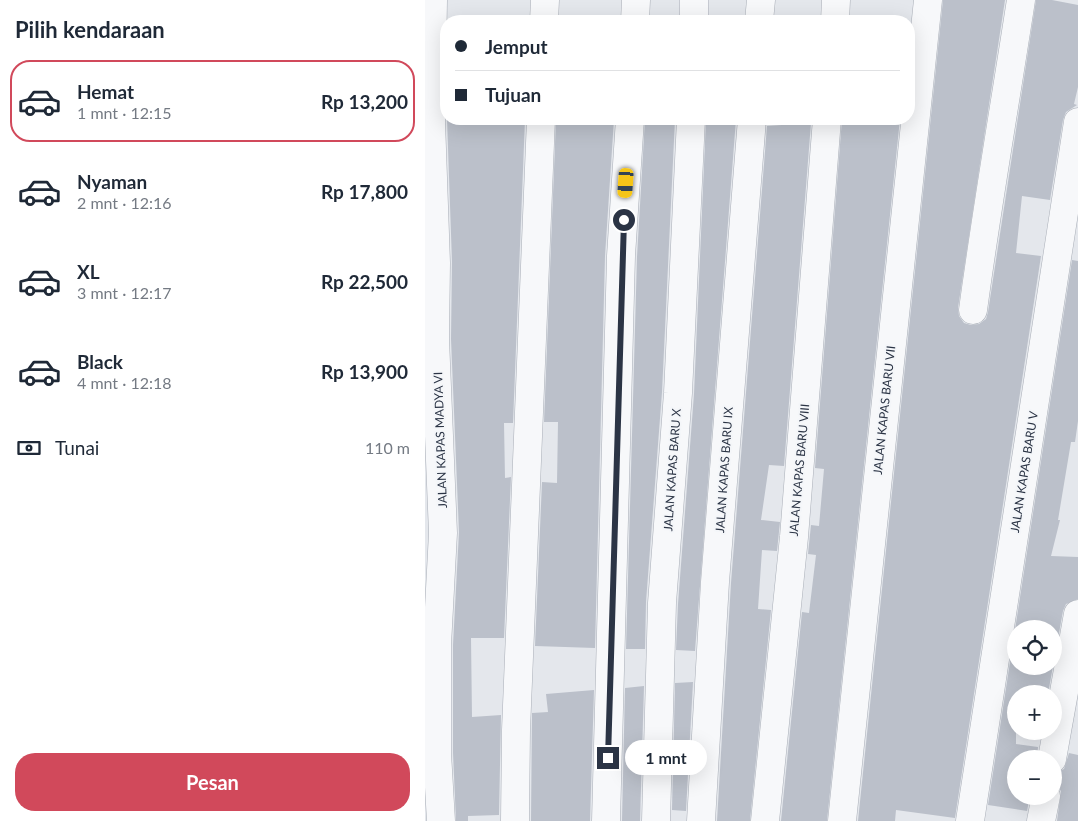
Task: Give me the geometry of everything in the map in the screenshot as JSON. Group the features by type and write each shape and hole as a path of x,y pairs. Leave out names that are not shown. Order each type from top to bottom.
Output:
{"street":[{"name":"JALAN KAPAS MADYA VI","path":"433,0 431,121 437,263 435,339 443,533 437,654 437,752 441,821"},
{"path":"544,15 545,0"},
{"path":"635,15 636,0"},
{"path":"694,0 694,15"},
{"path":"760,15 761,0"},
{"path":"835,15 836,0"},
{"name":"JALAN KAPAS BARU VII","path":"915,124 928,0"},
{"path":"973,310 988,197 1006,101 1021,0"},
{"name":"JALAN KAPAS BARU V","path":"969,821 1078,122"},
{"path":"515,821 516,730 541,125"},
{"path":"606,821 621,256 630,125"},
{"name":"JALAN KAPAS BARU X","path":"656,821 662,603 678,393 691,125"},
{"name":"JALAN KAPAS BARU IX","path":"701,821 715,582 752,125"},
{"name":"JALAN KAPAS BARU VIII","path":"765,821 794,537 827,125"},
{"name":"JALAN KAPAS BARU VII","path":"842,821 915,125"},
{"path":"1054,750 1078,614"},
{"path":"1041,821 1044,805"}],"building":[{"path":"943,0 1005,0 958,308 959,316 964,323 971,325 979,324 986,319 988,312 1036,0 1052,0 1078,5 1078,87 1074,104 1077,105 1066,112 1063,120 1050,200 1022,196 1016,253 1041,256 955,818 896,810 895,821 858,821"},
{"path":"447,125 525,125 513,423 504,423 505,478 511,477 504,638 471,638 472,717 501,715 499,815 468,816 468,821 456,821 453,753 453,645 459,532 451,339 452,262"},
{"path":"556,125 614,125 605,256 595,648 535,646 542,482 557,483 558,422 544,422"},
{"path":"645,125 675,125 662,392 646,602 645,649 626,649 637,257"},
{"path":"706,125 736,125 695,651 676,650 694,394"},
{"path":"811,125 784,466 769,465 761,520 780,522 777,551 762,550 758,609 771,610 750,821 717,821 731,583 767,126"},
{"path":"842,125 899,125 827,821 781,821 802,612 809,613 816,555 808,554 811,525 819,526 824,469 815,468"},
{"path":"1072,260 1078,261 1078,421 1075,442 1071,442 1058,520 1060,520 1051,556 1078,557 1078,599 1066,604 1061,620 1017,620"},
{"path":"1008,675 1051,675 1050,685 1007,685 1007,740 1016,740 1016,744 1038,747 1038,750 1007,750 1007,805 1028,805 1027,811 988,805"},
{"path":"693,682 686,811 672,810 675,683"},
{"path":"644,686 640,821 622,821 625,688"},
{"path":"594,690 590,821 531,821 532,713 548,712 546,694"},
{"path":"1069,753 1078,755 1078,821 1057,821 1059,805 1062,805 1062,770"}],"route":[{"path":"608,758 621,256 624,220"}]}
